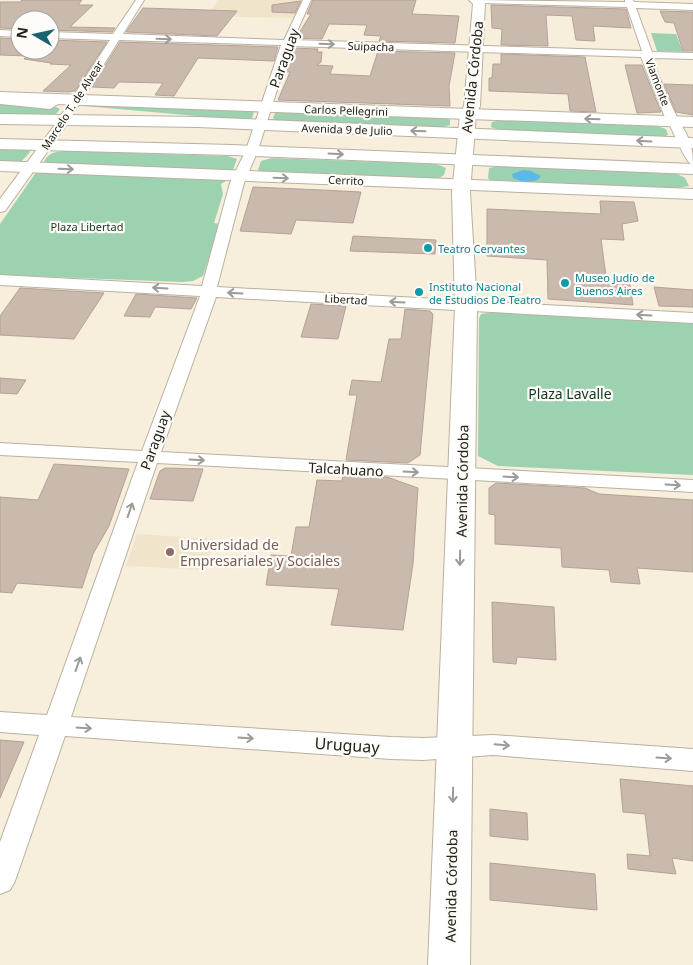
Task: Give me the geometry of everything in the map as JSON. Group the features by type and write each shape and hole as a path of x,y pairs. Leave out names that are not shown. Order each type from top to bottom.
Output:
{"main road":[{"name":"Avenida Córdoba","path":"450,965 466,306 462,185 468,114 472,106 479,3 475,0"},
{"path":"0,98 74,103 151,115 172,122"},
{"name":"Carlos Pellegrini","path":"74,103 267,107 693,122"},
{"name":"Avenida 9 de Julio","path":"0,119 261,125 689,143"},
{"name":"Avenida 9 de Julio","path":"0,144 252,150 693,169"},
{"name":"Cerrito","path":"0,166 693,194"}],"street":[{"name":"Marcelo T. de Alvear","path":"0,208 63,121 140,0"},
{"name":"Paraguay","path":"0,881 208,291 236,187 242,177 261,125 287,43 308,0"},
{"path":"482,0 630,2 693,7"},
{"name":"Viamonte","path":"630,2 670,115 689,143 693,161"},
{"name":"Suipacha","path":"60,35 693,56"},
{"name":"Libertad","path":"0,280 693,318"},
{"name":"Talcahuano","path":"0,449 693,486"},
{"name":"Uruguay","path":"0,722 391,748 423,749 493,745 693,760"}],"shaded area":[{"path":"218,0 302,0 293,18 208,16"},
{"name":"Universidad de Empresariales y Sociales","path":"137,534 214,539 205,570 126,566"}],"green space":[{"path":"651,33 676,34 683,52 657,51"},
{"path":"0,104 56,107 60,109 55,115 48,117 0,115"},
{"path":"84,104 251,110 254,112 252,118 242,120 84,106"},
{"path":"280,111 444,117 450,120 450,125 439,128 277,121 273,118 275,113"},
{"path":"503,120 657,126 666,129 668,135 661,138 502,131 491,127 492,122"},
{"path":"0,150 29,150 30,152 21,162 0,163"},
{"path":"65,151 228,156 237,159 233,170 228,171 52,165 44,161 53,153"},
{"path":"272,158 436,164 446,168 444,175 436,180 262,172 258,170 261,161"},
{"path":"500,166 677,174 685,178 689,186 677,188 491,181 488,178 489,168"},
{"name":"Plaza Libertad","path":"37,171 229,179 221,184 223,194 214,223 220,224 203,276 193,281 182,282 0,275 0,224"},
{"name":"Plaza Lavalle","path":"495,312 693,323 693,475 498,466 478,456 479,319 481,314"}],"water":[{"path":"523,170 531,171 541,176 532,182 513,178 512,174"}],"building":[{"path":"22,0 82,0 78,5 93,5 70,27 115,28 112,32 60,30 60,10 10,10 10,28 0,28 0,2 20,2"},
{"path":"313,0 416,0 412,14 459,16 455,43 379,41 381,36 364,35 367,25 329,24 322,39 296,38 311,14 307,14"},
{"path":"301,1 295,13 272,12 272,5"},
{"path":"491,5 626,9 631,28 593,26 595,41 576,40 572,16 546,15 548,46 501,45 502,29 492,28"},
{"path":"143,8 237,11 217,36 126,32"},
{"path":"660,11 693,12 693,51 683,51 674,23 665,22"},
{"path":"0,38 10,38 10,55 0,55"},
{"path":"60,40 107,42 75,91 43,91 71,65 31,60 60,60"},
{"path":"120,42 278,47 274,61 198,58 174,96 155,95 163,83 119,82 114,88 92,87"},
{"path":"292,48 318,49 317,52 322,52 321,62 317,65 333,66 330,74 370,76 378,51 455,53 449,86 450,106 278,100 290,72 286,72 292,61 288,61"},
{"path":"501,54 585,57 596,112 570,111 568,94 489,91 489,78 492,78 493,64 501,64"},
{"path":"625,65 642,65 661,112 637,113"},
{"path":"664,84 693,85 693,115 676,112"},
{"path":"253,187 361,192 353,223 296,220 291,234 240,231"},
{"path":"600,201 634,202 638,221 622,224 624,240 601,239 606,276 629,278 633,305 548,299 547,260 487,256 487,209 601,214"},
{"path":"353,236 436,240 435,254 350,251"},
{"path":"654,287 693,290 693,307 659,306"},
{"path":"20,288 104,293 74,339 0,335 0,316"},
{"path":"136,294 197,298 191,309 155,307 150,317 124,316"},
{"path":"311,304 346,306 338,339 301,337"},
{"path":"405,309 430,311 433,314 420,455 408,463 346,460 357,395 349,395 352,380 381,382 389,339 401,339"},
{"path":"0,378 26,380 17,394 0,393"},
{"path":"54,464 129,469 109,526 93,554 82,588 17,583 12,593 0,592 0,497 38,500"},
{"path":"165,468 203,469 193,501 150,499 160,471"},
{"path":"343,475 387,477 418,488 413,564 403,630 331,625 339,589 266,585 271,555 291,556 296,527 309,527 317,480 342,481"},
{"path":"496,483 585,488 599,494 693,500 693,572 637,568 640,584 611,582 609,570 562,567 561,548 495,544 495,515 489,514 489,488"},
{"path":"492,602 554,607 556,660 517,657 516,664 493,662"},
{"path":"0,740 24,742 0,798"},
{"path":"620,779 693,786 693,861 672,858 676,874 628,869 627,854 650,856 645,814 623,812"},
{"path":"490,809 527,813 528,840 490,836"},
{"path":"490,863 595,874 597,910 490,900"}],"place":[{"name":"Teatro Cervantes","path":"428,248"},
{"name":"Museo Judío de Buenos Aires","path":"565,283"},
{"name":"Instituto Nacional de Estudios De Teatro","path":"419,292"},
{"name":"Universidad de Empresariales y Sociales","path":"170,552"}]}
